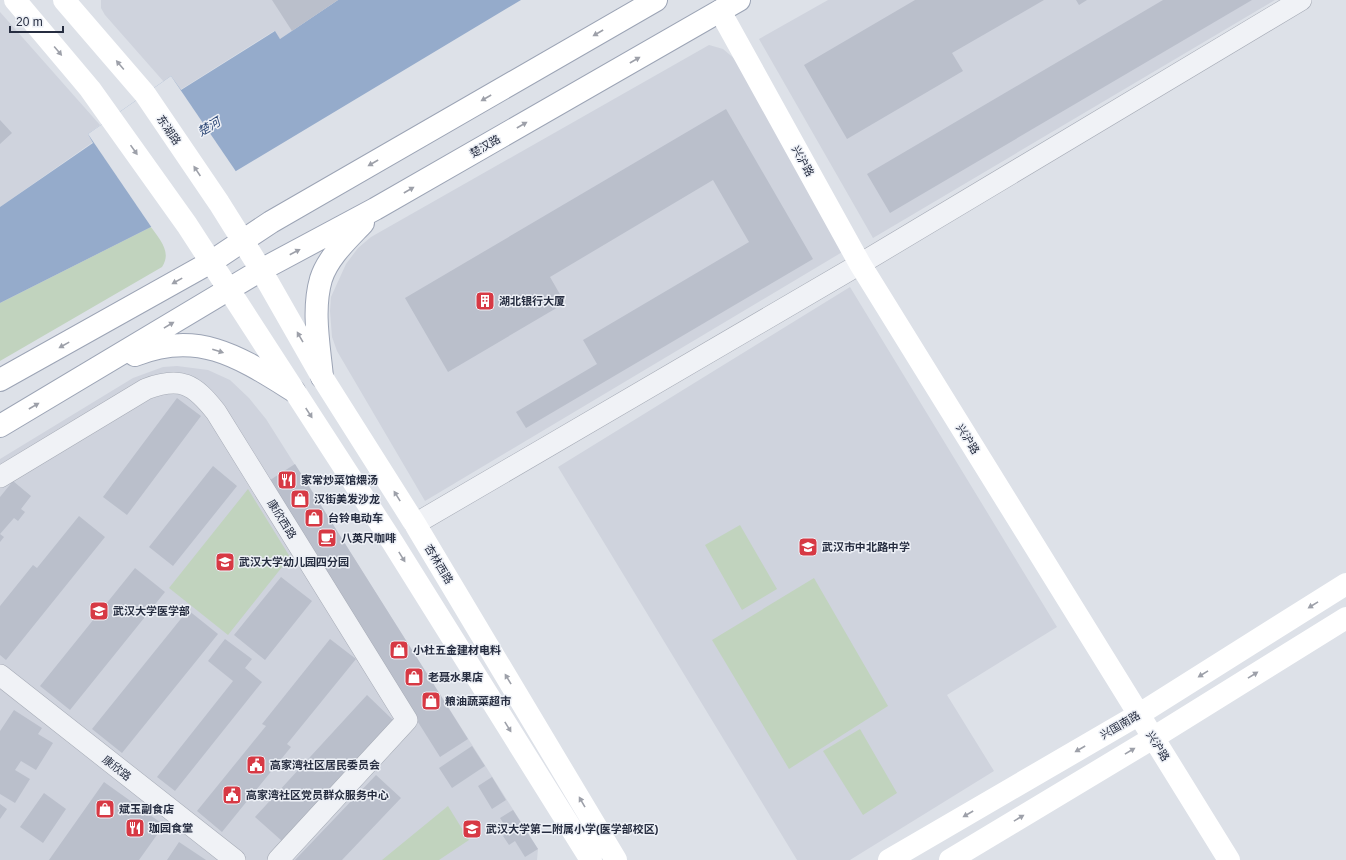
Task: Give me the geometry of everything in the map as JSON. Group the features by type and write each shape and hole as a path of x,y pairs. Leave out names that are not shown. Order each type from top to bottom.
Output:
{"main road":[{"path":"15,0 111,118 187,225 393,543 591,860"},
{"name":"东湖路","path":"64,0 145,94 219,203 261,270"},
{"path":"0,380 211,262 271,222 656,0"},
{"name":"楚汉路","path":"229,289 261,270 376,209 740,0"},
{"name":"兴沪路","path":"720,11 860,264 1229,860"},
{"path":"322,377 317,315 322,278 341,246 376,209"},
{"name":"杏林西路","path":"261,270 322,377 415,524 616,860"},
{"path":"0,426 229,289"},
{"path":"87,375 139,354 169,345 184,344 227,353 254,366 294,391"},
{"name":"兴国南路","path":"889,860 1138,715 1346,584"},
{"path":"950,860 1153,738 1346,618"}],"street":[{"path":"415,524 860,264 1301,0"},
{"name":"康欣西路","path":"0,477 146,389 158,384 176,382 191,386 204,396 216,412 407,720 278,860"},
{"name":"康欣路","path":"0,675 235,860"}],"shaded area":[{"path":"101,0 338,0 280,39 274,31 180,90 171,76 164,82 105,15 101,8"},
{"path":"828,0 1275,0 873,238 759,39"},
{"path":"0,12 100,125 88,134 93,142 0,207"},
{"path":"709,45 723,49 736,60 844,251 425,501 337,351 332,337 330,311 331,297 346,264 358,248 371,237"},
{"name":"武汉市中北路中学","path":"850,287 1057,627 947,695 994,771 850,860 797,860 558,467"},
{"name":"武汉大学医学部","path":"177,366 208,370 230,380 249,398 266,419 538,849 537,860 0,860 0,459 133,378 163,367"}],"green space":[{"path":"151,227 164,246 166,256 162,267 0,361 0,303"},
{"path":"248,489 290,557 228,635 169,588"},
{"path":"740,525 777,589 742,610 705,545"},
{"path":"814,578 888,706 789,769 712,640"},
{"path":"860,729 897,793 863,815 823,751"},
{"path":"448,806 469,840 439,860 382,860"}],"water":[{"name":"楚河","path":"338,0 521,0 236,171 151,227 0,303 0,207 93,143 88,134 171,76 181,90 275,31 280,39"}],"pier":[{"path":"171,76 237,173 152,228 88,134"}],"building":[{"path":"272,0 338,0 292,31"},
{"path":"915,0 1044,0 952,53 963,71 847,139 804,65"},
{"path":"1076,0 1087,0 1079,5"},
{"path":"1163,0 1252,0 890,213 867,174"},
{"path":"726,109 813,259 526,428 516,412 597,364 583,340 749,242 713,180 550,277 565,303 448,372 405,298"},
{"path":"0,120 12,133 0,144"},
{"path":"177,398 201,416 127,515 103,497"},
{"path":"295,464 468,739 440,757 267,482"},
{"path":"213,466 237,486 173,566 149,547"},
{"path":"13,481 31,496 21,509 25,512 18,521 14,518 0,534 0,497"},
{"path":"79,516 105,537 6,660 0,655 0,606 33,565 37,568"},
{"path":"0,534 4,537 0,542"},
{"path":"135,568 165,592 70,710 40,686"},
{"path":"281,577 312,601 265,660 234,635"},
{"path":"188,610 218,634 122,753 92,729"},
{"path":"225,639 252,659 245,668 262,682 175,791 157,777 233,681 208,661"},
{"path":"330,639 356,659 287,744 291,747 222,832 197,811 266,726 262,724"},
{"path":"367,695 393,720 282,841 255,817"},
{"path":"14,710 42,728 38,734 53,743 36,770 21,761 15,770 30,779 15,803 0,794 0,731"},
{"path":"472,746 485,766 452,788 439,768"},
{"path":"376,775 401,798 342,860 295,860"},
{"path":"492,777 506,800 492,809 478,786"},
{"path":"104,782 164,825 139,860 49,860"},
{"path":"44,793 66,809 43,843 20,827"},
{"path":"0,804 7,809 0,819"},
{"path":"513,810 538,849 525,857 515,841 509,845 503,836 509,832 500,818"},
{"path":"179,842 206,860 167,860"}],"place":[{"name":"湖北银行大厦","path":"485,301"},
{"name":"家常炒菜馆煨汤","path":"287,480"},
{"name":"汉街美发沙龙","path":"300,499"},
{"name":"台铃电动车","path":"314,518"},
{"name":"八英尺咖啡","path":"327,538"},
{"name":"武汉市中北路中学","path":"808,547"},
{"name":"武汉大学幼儿园四分园","path":"225,562"},
{"name":"武汉大学医学部","path":"99,611"},
{"name":"小杜五金建材电料","path":"399,650"},
{"name":"老聂水果店","path":"414,677"},
{"name":"粮油蔬菜超市","path":"431,701"},
{"name":"高家湾社区居民委员会","path":"256,765"},
{"name":"高家湾社区党员群众服务中心","path":"232,795"},
{"name":"斌玉副食店","path":"105,809"},
{"name":"珈园食堂","path":"135,828"},
{"name":"武汉大学第二附属小学(医学部校区)","path":"472,829"}]}
